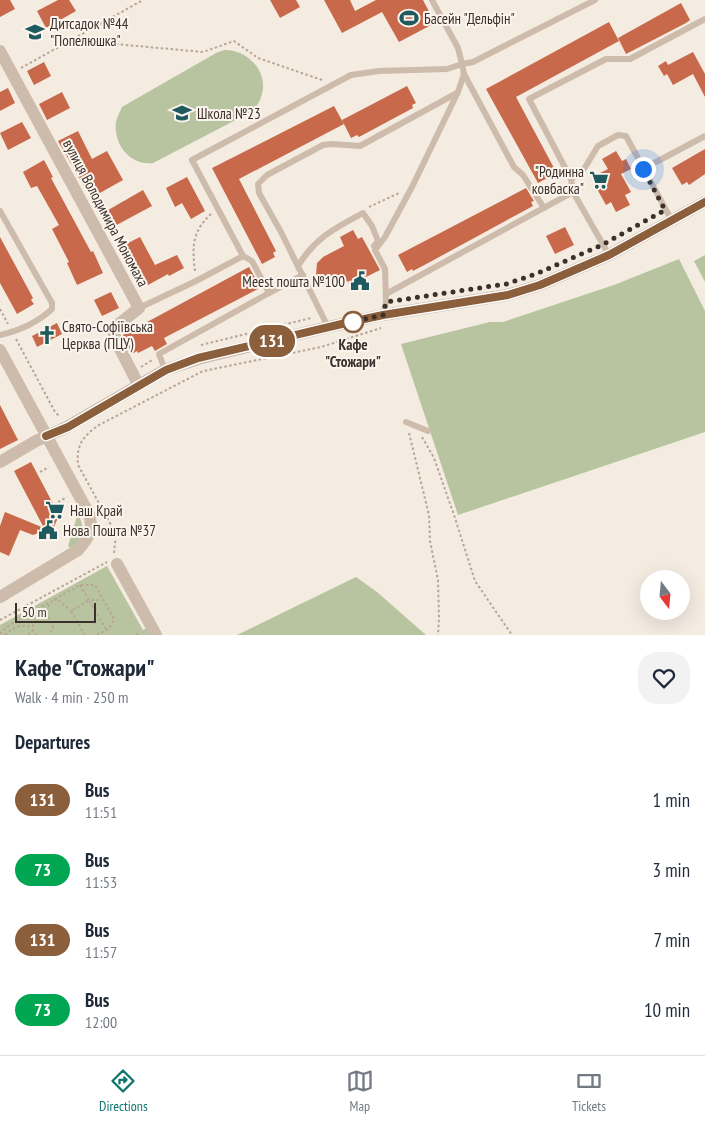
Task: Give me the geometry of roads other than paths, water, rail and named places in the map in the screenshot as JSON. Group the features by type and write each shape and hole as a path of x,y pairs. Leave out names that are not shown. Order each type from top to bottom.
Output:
{"street":[{"name":"вулиця Володимира Мономаха","path":"0,51 139,308 119,324 114,334 116,342 138,384"},
{"path":"0,462 46,436 68,427 138,384 163,364 198,358 325,321 384,321 508,295 540,285 609,255 705,202"},
{"path":"0,350 89,514 92,525 88,539 78,550 0,596"},
{"path":"117,564 156,635"}],"lane":[{"path":"432,0 458,48 464,74 514,167 523,175 544,208"},
{"path":"270,293 252,261 243,256 192,160 351,75 379,71 447,68 473,62 595,0"},
{"path":"609,255 573,192 571,179 529,99 606,59 630,59 705,19"},
{"path":"375,250 385,237 412,187 458,92 464,74"},
{"path":"325,321 303,275 259,193 258,184 267,176 323,145 360,146 458,92"},
{"path":"571,179 584,169 598,146 618,135 626,136 672,221"},
{"path":"643,169 705,136"},
{"path":"386,294 573,192"},
{"path":"0,211 52,303 52,309 45,316 13,332 0,335"},
{"path":"298,266 306,253 328,232 363,214 372,226 378,240 373,248 385,269 384,321"},
{"path":"139,308 243,256"},
{"path":"163,364 159,354 303,275"},
{"path":"406,422 428,430"}],"place":[{"name":"Басейн \"Дельфін\"","path":"409,18"},
{"name":"Дитсадок №44 \"Попелюшка\"","path":"35,32"},
{"name":"Школа №23","path":"182,113"},
{"name":"\"Родинна ковбаска\"","path":"599,180"},
{"name":"Meest пошта №100","path":"360,281"},
{"name":"Кафе \"Стожари\"","path":"353,322"},
{"name":"Свято-Софіївська Церква (ПЦУ)","path":"47,335"},
{"name":"Наш Край","path":"55,510"},
{"name":"Нова Пошта №37","path":"48,530"}]}
